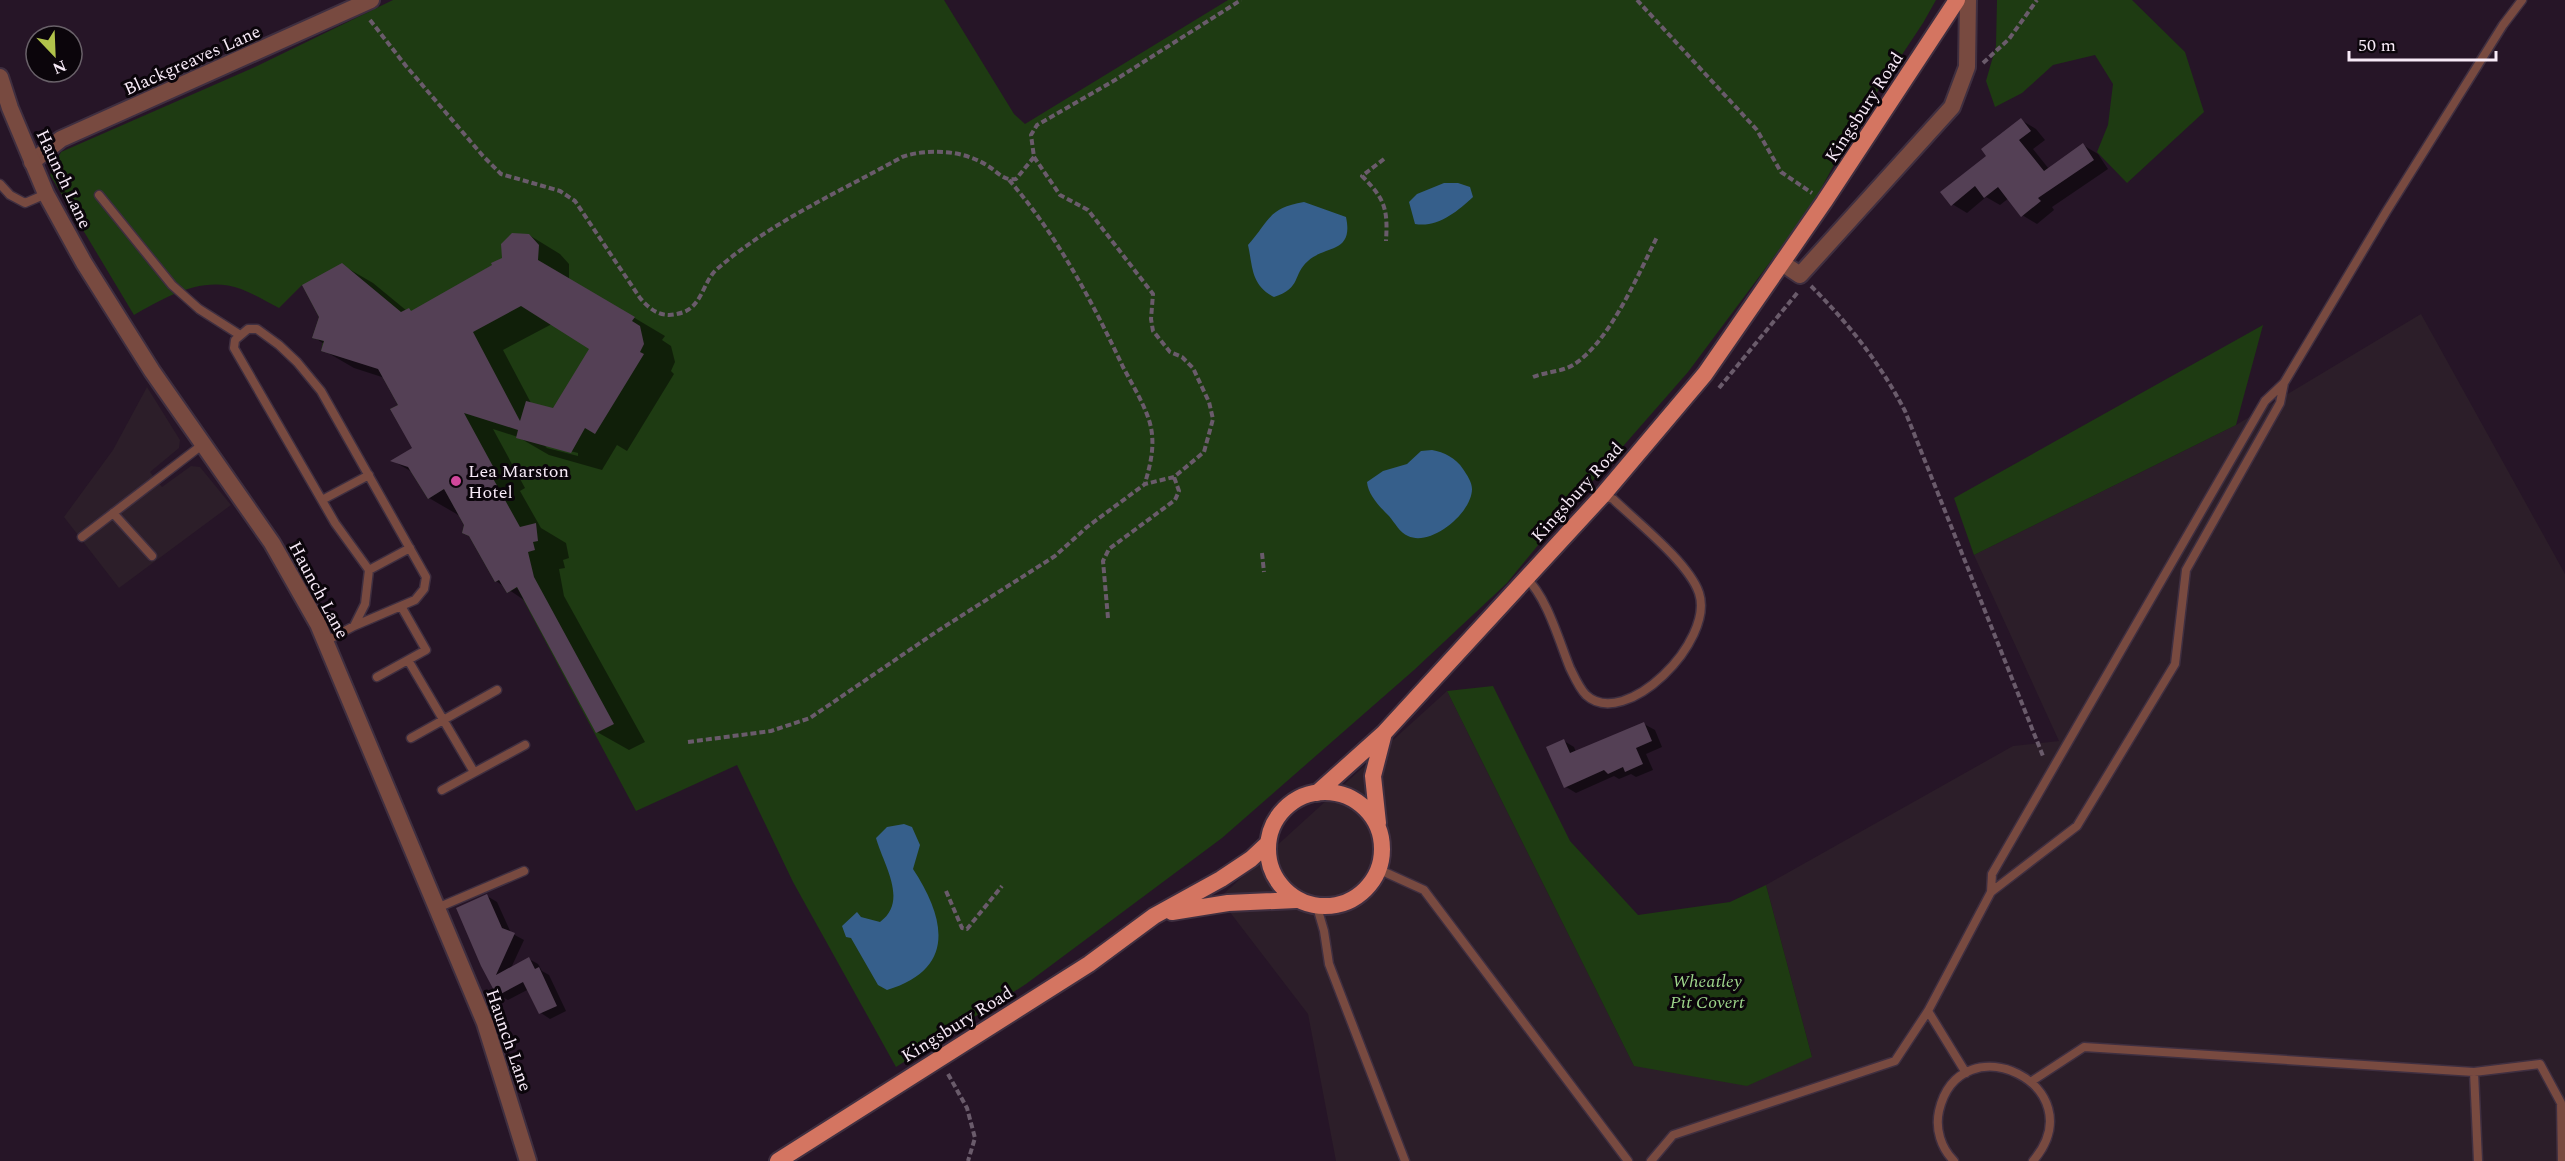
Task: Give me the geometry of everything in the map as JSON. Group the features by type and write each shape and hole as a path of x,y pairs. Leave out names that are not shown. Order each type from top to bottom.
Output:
{"main road":[{"name":"Kingsbury Road","path":"1317,793 1384,733 1602,496 1705,374 1824,202 1957,0"},
{"name":"Kingsbury Road","path":"1154,916 1228,903 1296,900 1317,907 1336,906 1355,900 1370,887 1380,870 1383,848 1373,776 1384,733"},
{"name":"Kingsbury Road","path":"1296,900 1280,885 1275,876 1270,866 1267,844 1274,823 1287,806 1306,795 1317,793 1327,792 1349,796 1367,809 1379,826"},
{"name":"Kingsbury Road","path":"778,1161 1089,964 1154,916 1221,879 1251,859 1267,844"}],"street":[{"path":"1782,263 1800,275 1952,107 1966,71 1968,0"},
{"name":"Blackgreaves Lane","path":"32,162 61,139 365,3"},
{"name":"Haunch Lane","path":"0,77 46,194 114,312 202,445 272,543 326,641 485,1023 528,1161"}],"lane":[{"path":"1991,892 1992,874 2265,401 2284,383 2386,212 2503,25 2522,0"},
{"path":"0,184 10,195 25,203 46,194"},
{"path":"99,195 172,285 199,309 240,335"},
{"path":"326,641 354,626 415,600 424,589 426,578 321,391 297,362 279,345 257,329 248,329 235,340 234,348 322,500 369,570 365,604 354,626"},
{"path":"1651,1161 1673,1136 1895,1061 1928,1011 1991,892 2077,826 2175,663 2186,570 2280,403 2284,383"},
{"path":"82,537 202,445"},
{"path":"322,500 369,475"},
{"path":"1526,578 1541,600 1573,675 1586,695 1592,699 1602,704 1629,698 1660,680 1676,664 1697,630 1701,617 1702,606 1694,582 1671,555 1613,500 1602,496"},
{"path":"113,513 152,556"},
{"path":"369,570 410,548"},
{"path":"377,677 426,650 401,606"},
{"path":"408,660 474,772"},
{"path":"411,738 497,690"},
{"path":"442,790 525,745"},
{"path":"1380,870 1424,890 1628,1161"},
{"path":"437,908 524,871"},
{"path":"1317,907 1324,931 1329,964 1405,1161"},
{"path":"1928,1011 1966,1073"},
{"path":"2031,1081 2084,1047 2474,1072 2540,1064 2561,1103 2562,1161"},
{"path":"1954,1161 1947,1154 1939,1137 1937,1119 1941,1100 1951,1084 1979,1067 2000,1067 2020,1073 2041,1093 2047,1107 2049,1123 2047,1138 2032,1161"},
{"path":"2474,1072 2478,1161"}],"path":[{"path":"687,742 771,730 810,718 936,632 1055,556 1087,527 1144,484 1173,477 1204,452 1213,418 1201,382 1193,368 1182,357 1170,352 1153,331 1151,319 1153,294 1088,210 1060,195 1034,157 1031,135 1036,125 1115,80 1241,0"},
{"path":"1637,0 1757,130 1781,172 1824,202"},
{"path":"1966,71 1985,63 2008,39 2037,0"},
{"path":"365,3 406,66 483,156 501,174 560,191 575,201 640,298 651,311 665,316 686,311 704,291 714,271 747,245 902,157 918,151 969,156 1009,180 1025,198 1060,250 1104,326 1149,421 1152,445 1151,463 1144,484"},
{"path":"1009,180 1017,179 1034,157"},
{"path":"1384,159 1362,176 1382,198 1387,220 1386,242"},
{"path":"1533,377 1572,365 1594,347 1638,280 1657,237"},
{"path":"1800,275 1857,335 1886,375 1905,411 2043,756"},
{"path":"1108,618 1103,561 1109,549 1175,500 1179,491 1173,477"},
{"path":"1262,553 1264,572"},
{"path":"946,891 962,928 967,929 1002,886"},
{"path":"939,1057 967,1108 975,1138 968,1161"}],"shaded area":[{"path":"2421,314 2565,574 2565,1161 1336,1161 1308,1014 1219,898 1447,691 1634,1066 1812,1057 1766,885 2013,746 2059,741 1974,555 2236,425"},
{"path":"147,387 180,440 179,448 150,472 162,487 191,466 200,467 231,505 119,588 64,517 113,450"}],"green space":[{"path":"393,0 944,0 1014,114 1025,124 1228,0 1936,0 1854,127 1812,206 1688,372 1562,516 1507,583 1414,670 1222,838 1026,984 896,1067 793,882 737,765 636,811 517,588 507,593 499,580 495,582 469,536 462,533 464,525 444,489 428,499 408,467 424,441 406,436 390,409 398,405 370,354 361,363 321,351 323,341 312,338 319,317 302,285 279,308 241,289 227,285 212,285 198,286 172,295 134,315 50,175 61,152 255,67"},
{"path":"1997,0 2132,0 2185,52 2204,112 2127,183 2097,152 2108,125 2113,84 2095,55 2053,65 2022,93 1995,107 1986,81 1996,46"},
{"path":"2263,325 2236,425 1974,555 1954,498"},
{"name":"Wheatley Pit Covert","path":"1493,686 1570,841 1638,915 1730,902 1766,885 1812,1057 1747,1086 1634,1066 1447,691"}],"water":[{"path":"1444,183 1458,183 1470,187 1473,197 1446,218 1431,224 1415,224 1409,202 1417,194"},
{"path":"1304,202 1346,217 1346,237 1336,247 1308,261 1289,290 1274,297 1261,287 1254,275 1248,245 1276,212"},
{"path":"1432,450 1445,454 1463,469 1471,484 1470,498 1465,508 1449,526 1428,537 1408,536 1400,530 1375,500 1367,482 1383,471 1407,464 1421,451"},
{"path":"904,824 912,827 920,845 913,869 933,906 938,940 934,956 925,969 909,981 887,990 878,985 851,938 846,937 842,926 857,912 861,917 880,922 888,913 893,904 893,893 888,870 876,838 887,827"}],"building":[{"path":"2021,118 2031,131 2019,140 2044,171 2083,143 2094,160 2038,198 2041,201 2021,217 1998,187 1984,198 1975,186 1951,206 1940,192 1986,156 1981,149"},
{"name":"Lea Marston Hotel","path":"512,233 529,234 539,245 538,260 635,317 632,321 640,326 644,344 640,352 644,354 595,434 585,428 571,453 516,438 518,430 464,413 495,470 490,473 520,527 536,523 538,541 533,542 535,550 528,552 534,577 614,724 596,733 517,587 507,593 499,580 495,582 469,536 462,533 464,525 444,489 428,499 408,467 390,461 412,448 390,409 398,405 378,369 321,351 324,341 312,338 319,317 302,285 342,263 401,312 409,308 411,311 502,258 501,244","holes":["521,306 589,349 553,408 526,401 520,421 473,332"]},
{"path":"1644,722 1652,741 1636,748 1643,764 1625,772 1623,767 1608,774 1604,770 1564,788 1546,747 1564,739 1570,753"},
{"path":"487,894 502,928 515,933 496,975 529,957 535,969 539,967 557,1006 539,1014 523,982 497,996 481,966 456,908"}],"place":[{"name":"Lea Marston Hotel","path":"456,481"}]}
